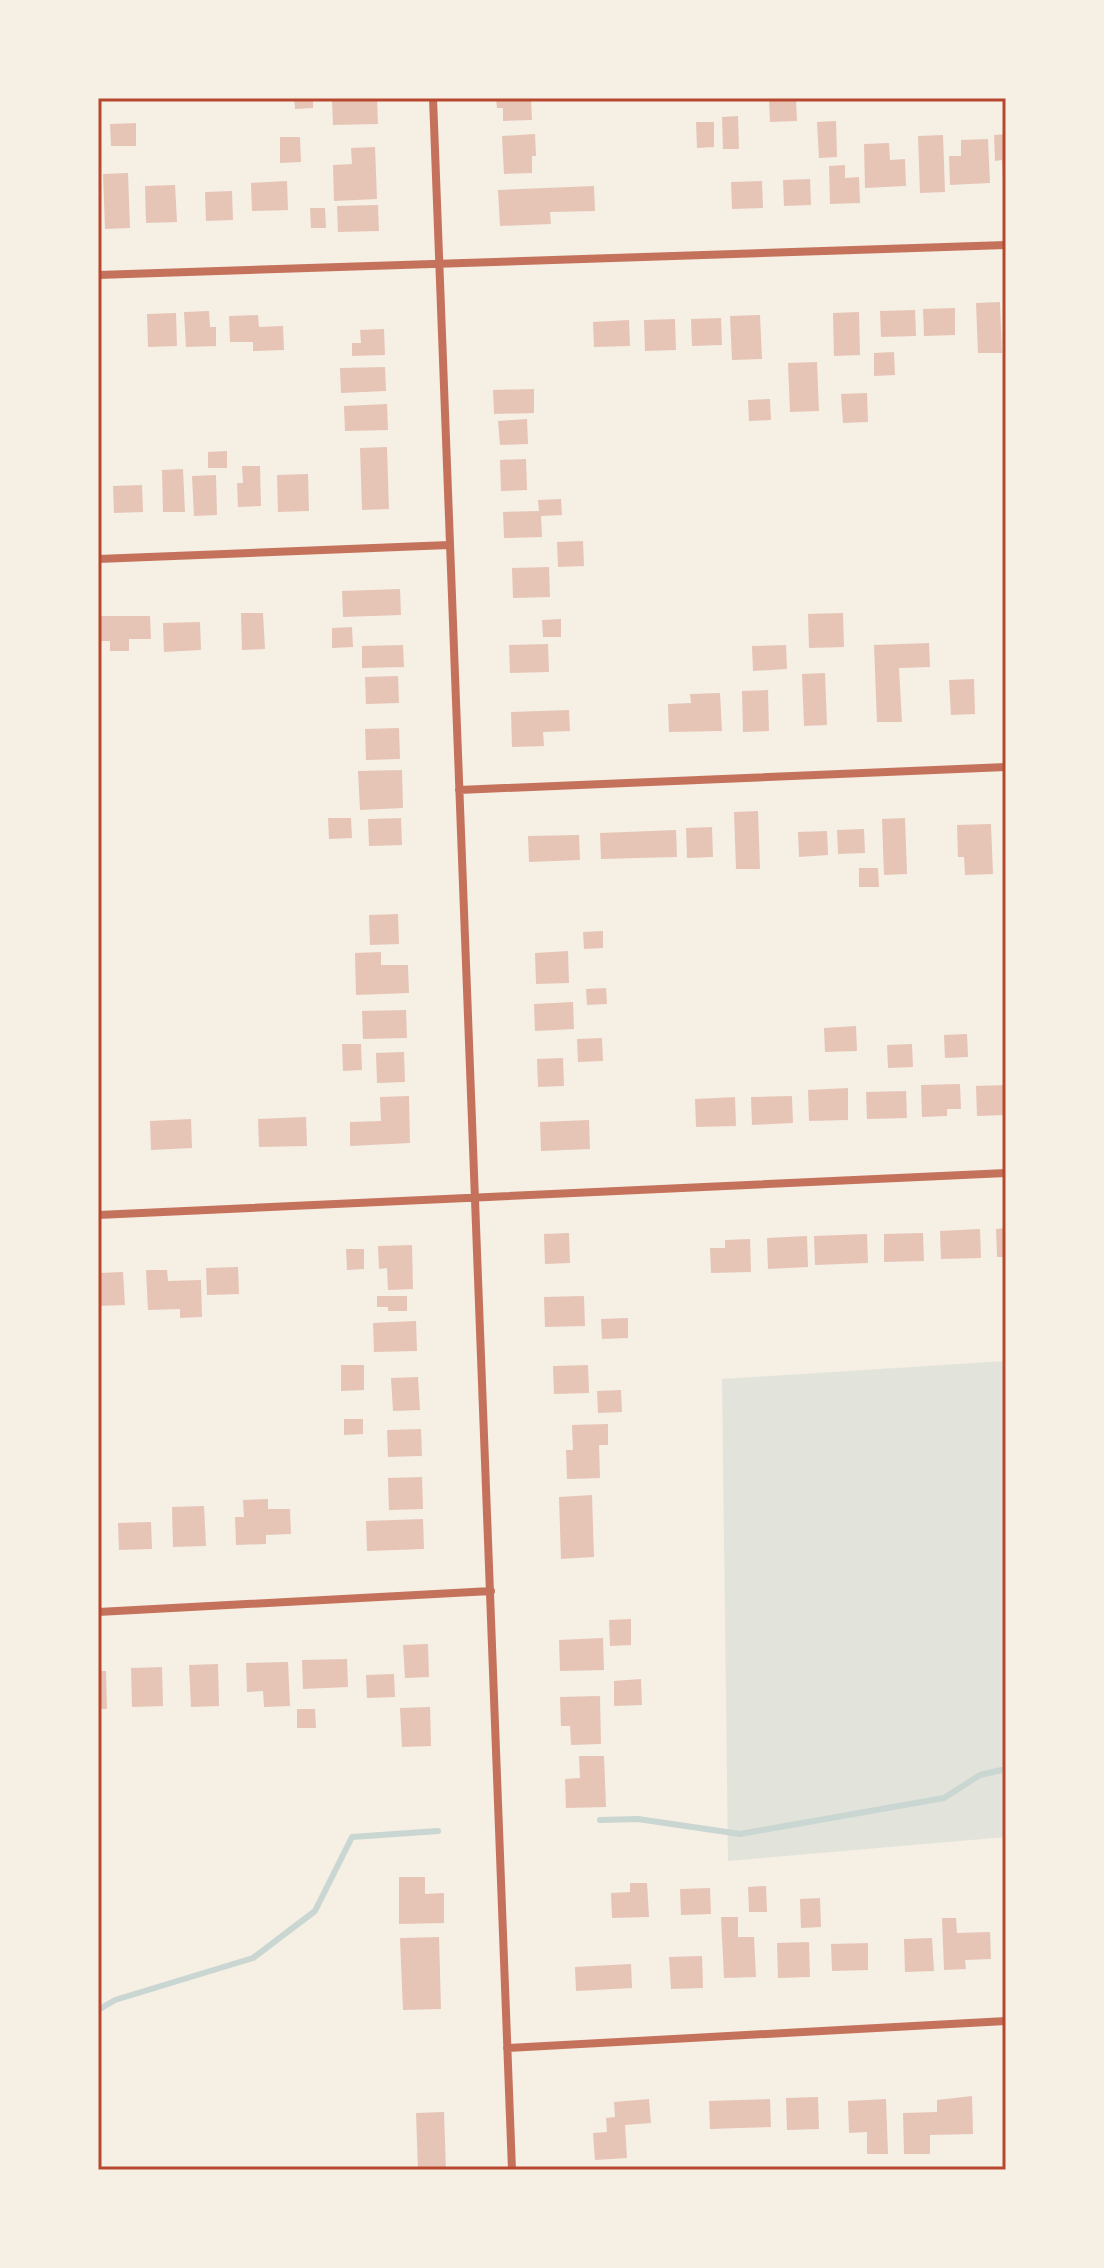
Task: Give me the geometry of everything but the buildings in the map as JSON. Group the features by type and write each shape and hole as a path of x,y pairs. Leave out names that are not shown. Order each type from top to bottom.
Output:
{"street":[{"path":"433,98 512,2170"},
{"path":"98,275 1006,245"},
{"path":"98,559 449,545"},
{"path":"459,790 1006,767"},
{"path":"98,1215 1006,1173"},
{"path":"98,1612 491,1591"},
{"path":"507,2048 1006,2021"}],"shaded area":[{"path":"1006,1361 1006,1837 728,1861 722,1379"}],"waterway":[{"path":"600,1820 638,1819 740,1834 944,1798 980,1775 1006,1769"},
{"path":"98,2010 115,2000 253,1958 315,1911 352,1837 438,1831"}]}
